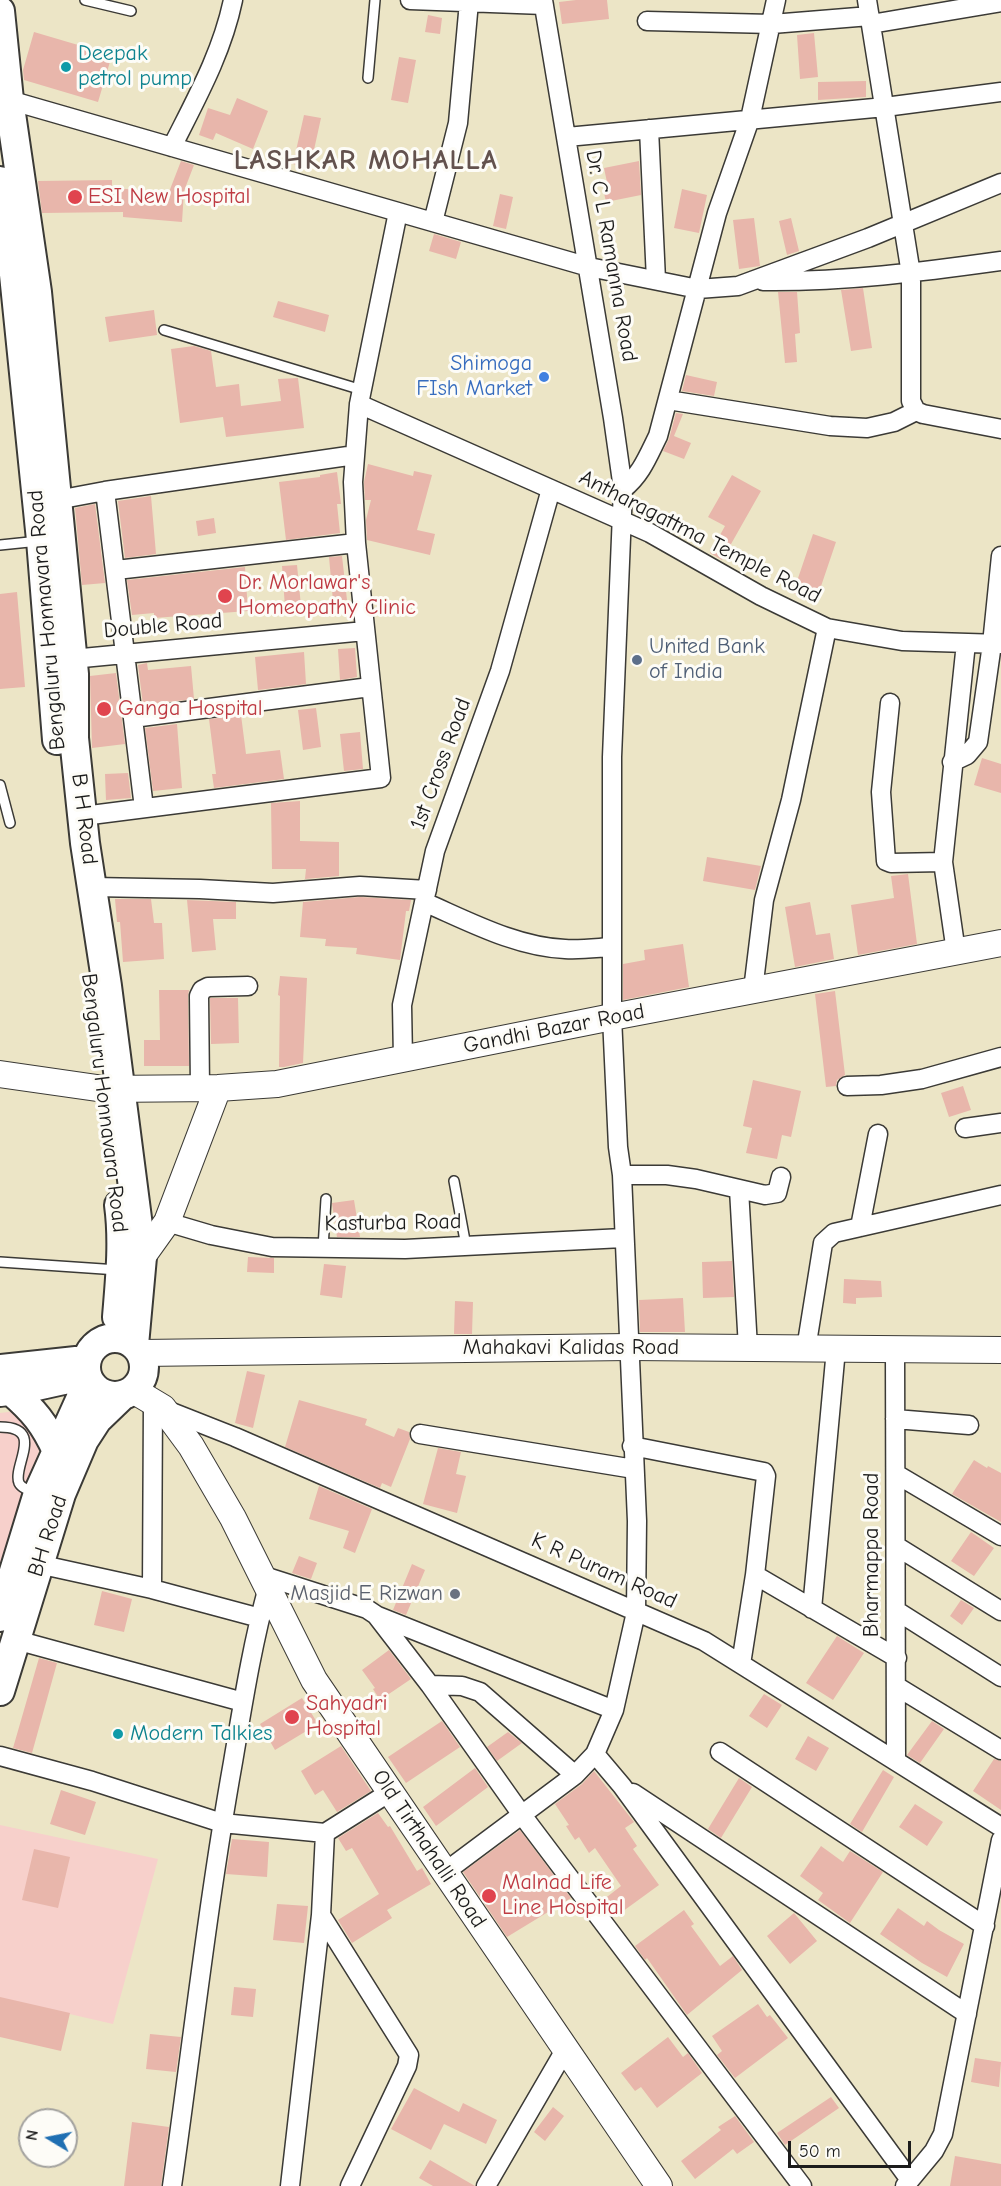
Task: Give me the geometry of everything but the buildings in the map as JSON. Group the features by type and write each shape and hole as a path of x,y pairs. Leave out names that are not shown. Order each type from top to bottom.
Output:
{"main road":[{"path":"0,11 9,100 17,296"},
{"path":"0,181 17,296"},
{"name":"B H Road","path":"17,296 57,500 72,659 75,738 93,887 112,1089"},
{"name":"Bengaluru Honnavara Road","path":"17,296 68,846 112,1089 121,1221 132,1264 130,1345"},
{"name":"Gandhi Bazar Road","path":"0,1074 112,1089 209,1088 278,1084 612,1017 1001,943"},
{"path":"132,1264 167,1222 209,1088"},
{"path":"105,1339 130,1345 144,1363 140,1383 143,1399 103,1394 94,1388 87,1372 90,1351 97,1344 105,1339"},
{"name":"Mahakavi Kalidas Road","path":"130,1345 1001,1350"},
{"path":"4,1384 87,1372"},
{"name":"BH Road","path":"0,1691 8,1628 38,1493 57,1451 87,1372"},
{"path":"4,1384 29,1407 45,1426 57,1451"},
{"name":"BH Road","path":"8,1628 38,1564 61,1494 84,1440 98,1420 143,1399"},
{"name":"Old Tirthahalli Road","path":"143,1399 191,1446 233,1518 314,1680 655,2184"}],"street":[{"path":"172,147 199,95 227,30 233,0"},
{"path":"410,0 543,3"},
{"path":"623,489 634,481 658,436 717,213 750,119 776,0"},
{"path":"433,222 458,123 469,2"},
{"path":"647,21 772,24 1001,2"},
{"name":"Dr. C L Ramanna Road","path":"445,1872 575,1776 595,1754 614,1710 636,1612 637,1521 622,1175 618,1147 612,1017 612,757 623,489 614,418 543,3"},
{"path":"869,13 911,274 911,401 916,411 923,414 1001,429"},
{"path":"567,137 885,107 1001,92"},
{"path":"9,100 589,267 698,289 738,286 903,224 1001,183"},
{"path":"649,129 656,280"},
{"path":"83,816 381,778 356,543 353,482 361,397 398,212"},
{"path":"752,281 808,282 911,274 1001,261"},
{"name":"Antharagattma Temple Road","path":"361,397 551,489 650,533 762,596 827,628 902,641 997,644"},
{"path":"668,400 830,426 867,428 894,422 916,411"},
{"path":"57,500 356,455"},
{"name":"1st Cross Road","path":"403,1059 402,1005 435,851 500,671 551,489"},
{"path":"105,491 144,808"},
{"path":"116,570 356,543"},
{"path":"952,762 967,755 978,742 997,644 1001,556"},
{"path":"753,990 764,900 791,800 827,628"},
{"name":"Double Road","path":"72,659 365,631"},
{"path":"956,951 943,862 966,643"},
{"path":"133,718 370,687"},
{"path":"890,703 880,792 886,861 891,863 943,862"},
{"path":"93,887 273,893 360,886 426,896 479,926 527,943 564,949 612,947"},
{"path":"209,1088 199,996 202,990 208,987 248,986"},
{"path":"847,1086 881,1085 922,1079 1001,1057"},
{"path":"965,1128 1001,1123"},
{"path":"860,1227 878,1134"},
{"path":"622,1175 668,1175 773,1195 777,1193 781,1177"},
{"path":"739,1189 748,1348"},
{"path":"806,1349 823,1243 834,1233 1001,1195"},
{"name":"Kasturba Road","path":"167,1222 212,1236 272,1247 405,1249 623,1238"},
{"path":"812,1609 836,1349"},
{"name":"Bharmappa Road","path":"895,1350 896,1760"},
{"path":"143,1399 152,1589"},
{"name":"K R Puram Road","path":"143,1399 704,1641 1001,1827"},
{"path":"895,1419 969,1425"},
{"path":"420,1434 634,1469"},
{"path":"633,1446 766,1476 755,1575 741,1664"},
{"path":"896,1474 1001,1536"},
{"path":"896,1546 1001,1611"},
{"path":"38,1564 152,1589 260,1618"},
{"path":"755,1575 897,1658"},
{"path":"172,2186 222,1823 260,1618 264,1581 368,1609 376,1615 614,1710"},
{"path":"897,1611 1001,1677"},
{"path":"376,1615 430,1685 522,1815 802,2186"},
{"path":"8,1628 243,1702"},
{"path":"430,1685 462,1686 480,1692 575,1776"},
{"path":"896,1686 1001,1750"},
{"path":"720,1752 985,1926"},
{"path":"595,1754 622,1786 907,2183 934,2151 943,2134 1001,1840"},
{"path":"0,1756 92,1781 222,1823 325,1833 390,1792"},
{"path":"622,1786 968,2014"},
{"path":"290,2186 321,1915 325,1833"},
{"path":"321,1915 409,2055 407,2066 350,2186"},
{"path":"486,2186 565,2050"}],"lane":[{"path":"85,0 131,10"},
{"path":"368,78 375,0"},
{"path":"164,330 361,397"},
{"path":"0,545 41,540"},
{"path":"0,785 10,823"},
{"path":"454,1181 465,1246"},
{"path":"323,1248 326,1199"},
{"path":"0,1262 132,1264"},
{"path":"0,1427 14,1428 22,1435 25,1443 18,1478 24,1488 38,1493"}],"shaded area":[{"path":"24,1410 43,1439 0,1569 0,1413"},
{"path":"0,1825 158,1859 113,2024 0,1998"}],"place":[{"name":"Deepak petrol pump","path":"66,67"},
{"name":"ESI New Hospital","path":"75,197"},
{"name":"Shimoga FIsh Market","path":"544,377"},
{"name":"Dr. Morlawar's Homeopathy Clinic","path":"225,596"},
{"name":"United Bank of India","path":"637,660"},
{"name":"Ganga Hospital","path":"104,709"},
{"name":"Masjid E Rizwan","path":"455,1594"},
{"name":"Sahyadri Hospital","path":"292,1717"},
{"name":"Modern Talkies","path":"118,1734"},
{"name":"Malnad Life Line Hospital","path":"489,1896"}],"district":[{"name":"LASHKAR MOHALLA","path":"366,161"}]}
